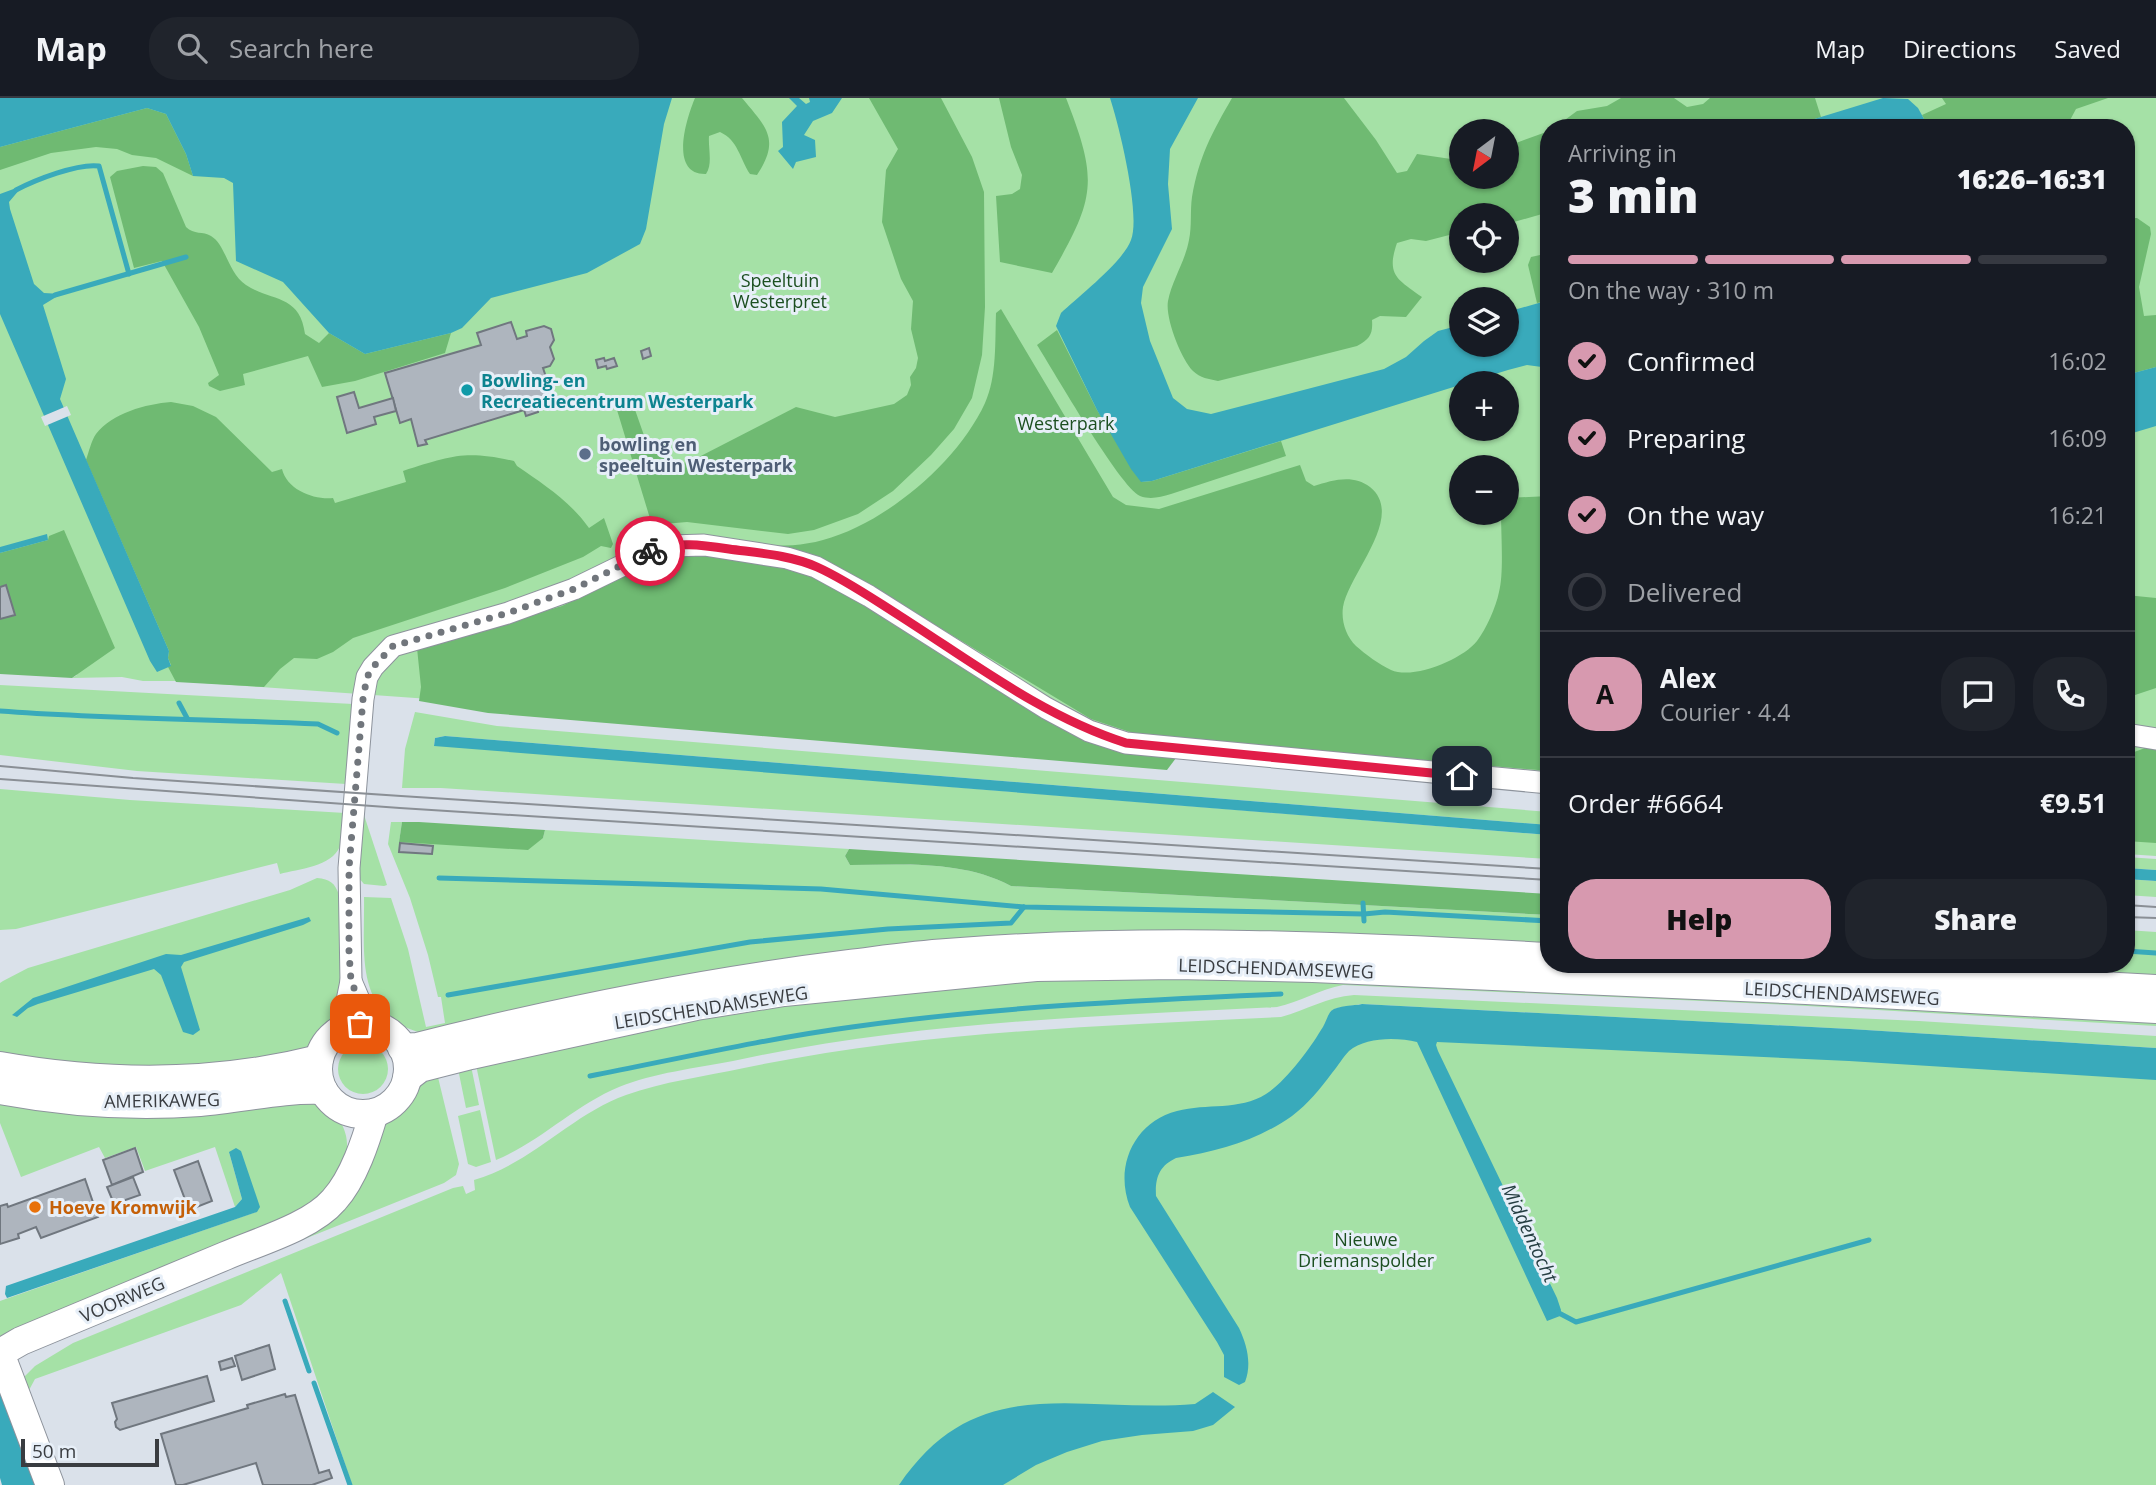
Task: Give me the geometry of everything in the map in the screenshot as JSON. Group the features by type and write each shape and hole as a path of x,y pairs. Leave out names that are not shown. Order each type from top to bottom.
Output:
{"main road":[{"name":"LEIDSCHENDAMSEWEG","path":"402,1048 602,1003 758,975 946,953 1128,943 1277,944 1540,957"},
{"name":"LEIDSCHENDAMSEWEG","path":"407,1078 420,1068 471,1055 696,1006 784,992 1036,967 1177,965 1313,968 2156,1009"},
{"name":"LEIDSCHENDAMSEWEG","path":"1864,973 2156,989"},
{"path":"360,1024 370,1025 388,1032 402,1048 408,1068 407,1078 393,1103 360,1112 333,1102 323,1090 318,1075 319,1059 327,1042 341,1030 360,1024"},
{"name":"AMERIKAWEG","path":"0,1066 57,1076 153,1080 217,1079 280,1069 319,1059"},
{"name":"AMERIKAWEG","path":"0,1090 67,1100 133,1103 198,1102 303,1089 323,1090"},
{"name":"VOORWEG","path":"50,1485 0,1353 21,1341 298,1225 319,1213 334,1201 365,1144 360,1112"}],"street":[{"path":"341,1030 351,981 349,868 363,699 367,677 373,667 393,646 519,609 574,589 654,550 670,545 704,545 787,558 816,567 869,596 1046,708 1089,731 1126,743 1540,782"},
{"path":"2135,736 2156,739"},
{"path":"351,981 370,1025"}],"green space":[{"name":"Westerpark","path":"0,98 2156,98 2156,856 2135,855 2135,119 1540,119 1540,778 176,681 143,681 122,677 72,678 77,675 0,551"},
{"path":"695,98 742,98 758,117 768,134 769,142 764,163 757,175 750,174 735,145 720,132 709,136 710,161 706,174 694,172 687,165 683,144"},
{"path":"869,98 941,98 972,157 984,192 985,307 982,355 972,398 954,429 931,455 893,491 858,514 814,530 788,534 687,522 652,525 617,410 633,404 647,444 659,451 674,466 693,460 796,407 835,417 894,404 907,395 911,385 910,377 918,358 911,329 913,301 901,279 882,222 886,170 898,149"},
{"path":"999,98 1066,98 1083,149 1088,188 1084,206 1067,247 1052,273 1000,262 996,196 1012,194 1020,189 1022,175 1011,147"},
{"path":"1232,98 1344,98 1397,173 1407,171 1417,154 1449,159 1449,189 1519,189 1519,142 1540,134 1540,215 1519,221 1519,203 1449,203 1449,235 1426,241 1411,239 1397,243 1393,269 1400,280 1422,297 1406,317 1380,316 1372,320 1370,336 1357,346 1218,381 1199,375 1188,365 1171,327 1168,308 1172,286 1189,240 1192,197 1202,157"},
{"path":"1621,98 1674,98 1687,107 1703,104 1710,98 1815,98 1821,117 1566,119 1577,111 1607,106"},
{"path":"1942,98 2108,98 2076,109 2071,119 1924,119 1922,115 1946,104"},
{"path":"147,108 166,114 186,154 193,176 156,158 96,147 51,153 0,170 0,147"},
{"path":"143,166 156,167 163,173 186,227 216,240 235,274 246,285 291,305 302,321 305,334 319,343 329,333 365,354 451,333 445,353 355,381 322,387 308,356 243,374 245,385 220,391 209,386 208,383 219,375 199,327 162,261 134,268 110,177 117,171"},
{"path":"2135,218 2150,227 2151,234 2139,287 2144,316 2156,315 2156,367 2135,373"},
{"path":"1540,255 1540,302 1537,303 1528,265 1531,257"},
{"path":"1001,309 1113,497 1126,505 1159,509 1300,465 1306,481 1314,486 1350,479 1370,487 1379,499 1382,513 1379,529 1347,593 1343,618 1352,642 1391,670 1412,672 1437,666 1461,655 1477,641 1496,604 1501,584 1501,525 1519,525 1519,497 1540,496 1540,770 1142,736 1091,719 852,575 759,546 807,543 847,532 895,505 918,487 957,447 973,425 989,393 996,313"},
{"path":"1057,330 1097,410 1142,482 1281,441 1286,456 1167,495 1152,498 1140,496 1130,488 1103,451 1037,345"},
{"path":"171,402 193,406 216,417 272,472 282,469 289,483 295,488 310,495 333,498 335,503 406,482 403,471 446,458 470,455 514,461 565,501 589,528 604,518 613,544 611,548 601,546 583,557 505,588 353,638 317,659 294,658 264,687 176,682 168,667 171,665 169,651 86,460 96,434 111,420 141,407"},
{"path":"64,530 115,648 72,678 0,674 0,553 48,540 49,536"},
{"path":"697,553 782,565 819,577 1037,714 1176,758 1167,770 488,713 419,701 421,687 417,648 562,606 660,557"},
{"path":"2135,596 2156,598 2156,688 2135,695"},
{"path":"0,685 353,704 346,784 137,771 0,755"},
{"path":"415,712 497,726 1540,811 1540,824 445,736 435,738 434,745 1540,834 1540,858 441,788 402,788 405,749"},
{"path":"2145,748 2156,749 2156,843 2135,842 2135,752"},
{"path":"0,789 345,813 344,830 336,853 330,859 314,866 280,874 277,863 16,929 0,930"},
{"path":"363,812 387,885 384,886 364,884 358,877"},
{"path":"391,822 402,822 399,842 543,838 545,830 849,849 845,856 850,865 953,868 1011,886 1540,915 1540,953 1260,939 421,1033 399,1024 384,1011 373,996 367,979 364,897 391,898 408,949 426,1027 445,1023 441,997 438,997 410,898 388,844"},
{"path":"402,822 545,830 543,838 528,850 399,842"},
{"path":"849,849 1540,893 1540,915 1011,886 953,868 850,865 845,856"},
{"path":"2135,858 2156,859 2156,870 2135,869"},
{"path":"317,878 331,882 339,895 341,1008 335,1023 313,1049 165,1074 0,1061 0,983 3,981 28,968 290,890"},
{"path":"2135,880 2156,881 2156,897 2135,896"},
{"path":"2135,931 2156,932 2156,975 2123,973 2135,973"},
{"path":"1158,971 2156,1015 2156,1026 1790,1005 1343,985 1277,1007 1072,1018 936,1029 868,1037 675,1071 619,1087 572,1113 528,1144 496,1160 476,1065 503,1054 871,987"},
{"path":"1983,973 2123,973 2068,977"},
{"name":"Nieuwe Driemanspolder","path":"1354,995 1919,1021 2156,1036 2156,1048 1362,1004 1337,1008 1330,1012 2156,1056 2156,1485 352,1485 281,1273 241,1305 35,1379 28,1392 23,1378 35,1366 73,1343 453,1188 463,1186 466,1194 475,1190 474,1180 514,1163 606,1103 640,1090 744,1068 877,1046 1011,1032 1281,1017 1326,1001"},
{"path":"363,1044 381,1051 388,1069 381,1087 363,1094 345,1087 338,1069 345,1051"},
{"path":"470,1061 479,1105 466,1108 457,1064"},
{"path":"436,1069 459,1164 456,1175 444,1183 292,1244 384,1119"},
{"path":"0,1097 319,1100 334,1113 343,1127 347,1142 346,1156 332,1185 306,1209 0,1337 0,1301 256,1212 229,1152 242,1199 235,1207 215,1147 145,1171 136,1147 105,1158 99,1147 21,1177 0,1123"},
{"path":"480,1110 491,1162 476,1167 468,1164 458,1116"}],"water":[{"path":"0,98 672,98 664,124 646,229 640,244 587,273 491,298 462,328 451,333 365,354 329,333 283,282 236,261 233,183 224,178 193,176 186,154 166,114 147,108 0,147"},
{"path":"789,98 799,98 806,104 810,102 809,98 842,98 832,113 813,121 804,135 815,140 816,157 796,162 793,169 778,151 783,147 782,122 797,106"},
{"path":"1110,98 1198,98 1170,149 1168,184 1172,229 1143,287 1141,303 1150,341 1173,398 1187,409 1211,414 1384,369 1406,357 1438,331 1449,328 1449,357 1519,357 1519,309 1540,303 1540,367 1527,365 1505,371 1449,371 1449,388 1152,481 1141,482 1097,410 1056,326 1061,313 1110,268 1131,240 1133,211 1123,148"},
{"path":"1883,98 1908,99 1918,108 1924,119 1814,119"},
{"path":"19,187 9,202 10,209 34,284 44,293 61,294 43,305 66,379 60,399 169,651 171,666 157,672 0,314 0,194"},
{"path":"2156,367 2156,426 2135,432 2135,373"},
{"path":"47,534 48,540 0,553 0,547"},
{"path":"445,736 1540,824 1540,834 434,746 435,738"},
{"path":"2135,869 2156,870 2156,881 2135,880"},
{"path":"309,917 311,921 303,925 184,962 181,967 200,1030 193,1035 183,1032 161,975 154,969 38,1004 17,1017 12,1015 33,998 166,954 181,955"},
{"path":"1362,1004 2156,1048 2156,1080 1849,1061 1437,1042 1438,1051 1557,1298 1560,1316 1547,1321 1417,1042 1391,1039 1364,1043 1349,1051 1314,1096 1292,1116 1237,1144 1176,1158 1162,1169 1157,1178 1156,1196 1242,1334 1248,1355 1248,1368 1245,1382 1239,1385 1224,1377 1224,1355 1217,1342 1130,1207 1125,1177 1131,1148 1149,1125 1177,1111 1245,1103 1266,1094 1289,1074 1331,1011"},
{"path":"236,1148 241,1151 260,1207 257,1212 7,1298 6,1286 235,1207 242,1199 229,1152"},
{"path":"0,1388 38,1485 2,1485"},
{"path":"1213,1392 1235,1407 1213,1425 1193,1431 1102,1441 1036,1465 1003,1485 899,1485 930,1448 962,1424 997,1411 1033,1404 1195,1404"}],"pier":[{"path":"67,406 71,415 45,426 41,417"}],"building":[{"name":"Bowling- en Recreatiecentrum Westerpark","path":"511,322 517,339 527,336 526,331 544,326 551,329 554,340 550,347 554,359 550,366 543,368 547,380 541,381 548,403 537,407 538,412 526,416 524,410 425,440 427,444 418,446 411,419 400,423 385,373 481,345 477,333"},
{"path":"649,348 651,356 643,359 641,351"},
{"path":"604,358 605,361 614,358 617,366 598,368 596,360"},
{"path":"354,392 359,408 393,398 396,411 374,417 376,424 347,433 337,397"},
{"path":"6,585 15,615 0,619 0,587"},
{"path":"400,843 433,846 432,854 399,852"},
{"path":"135,1148 143,1172 112,1185 103,1160"},
{"path":"198,1161 212,1201 189,1210 174,1170"},
{"path":"133,1177 140,1195 114,1204 107,1187"},
{"path":"85,1179 98,1217 41,1238 36,1227 18,1234 19,1238 0,1244 0,1206 7,1204 8,1207"},
{"path":"269,1345 275,1369 242,1380 235,1356"},
{"path":"232,1358 235,1366 221,1370 219,1362"},
{"path":"207,1376 214,1401 120,1430 116,1427 117,1419 112,1403"},
{"path":"285,1394 286,1397 295,1395 319,1473 329,1470 332,1478 312,1485 263,1485 256,1463 176,1485 161,1434"}],"waterway":[{"path":"16,190 69,170 99,166 129,274"},
{"path":"55,295 186,257"},
{"path":"179,703 187,718"},
{"path":"0,711 318,724 337,733"},
{"path":"439,878 821,889 1024,907 1364,914 1385,912 1540,921"},
{"path":"1363,903 1364,921"},
{"path":"448,995 750,942 888,929 1011,923 1024,907"},
{"path":"2135,952 2156,953"},
{"path":"590,1076 786,1037 905,1020 1066,1005 1281,994"},
{"name":"Middentocht","path":"1557,1312 1576,1322 1869,1240"},
{"path":"285,1301 309,1371"},
{"path":"314,1383 350,1485"}],"tram line":[{"path":"0,766 401,796 1540,868"},
{"path":"0,779 400,808 1540,879"},
{"path":"2135,906 2156,907"},
{"path":"2135,917 2156,918"}],"way so far":[{"path":"360,1024 370,1025 351,981 349,868 363,699 367,677 373,667 393,646 508,613 574,589 650,551"}],"place":[{"name":"Bowling- en Recreatiecentrum Westerpark","path":"467,390"},
{"name":"bowling en speeltuin Westerpark","path":"585,454"},
{"name":"Hoeve Kromwijk","path":"35,1207"}],"route":[{"path":"650,551 670,545 704,545 787,558 816,567 869,596 1046,708 1089,731 1126,743 1462,776"}],"park label":[{"name":"Speeltuin Westerpret","path":"780,290"}]}
